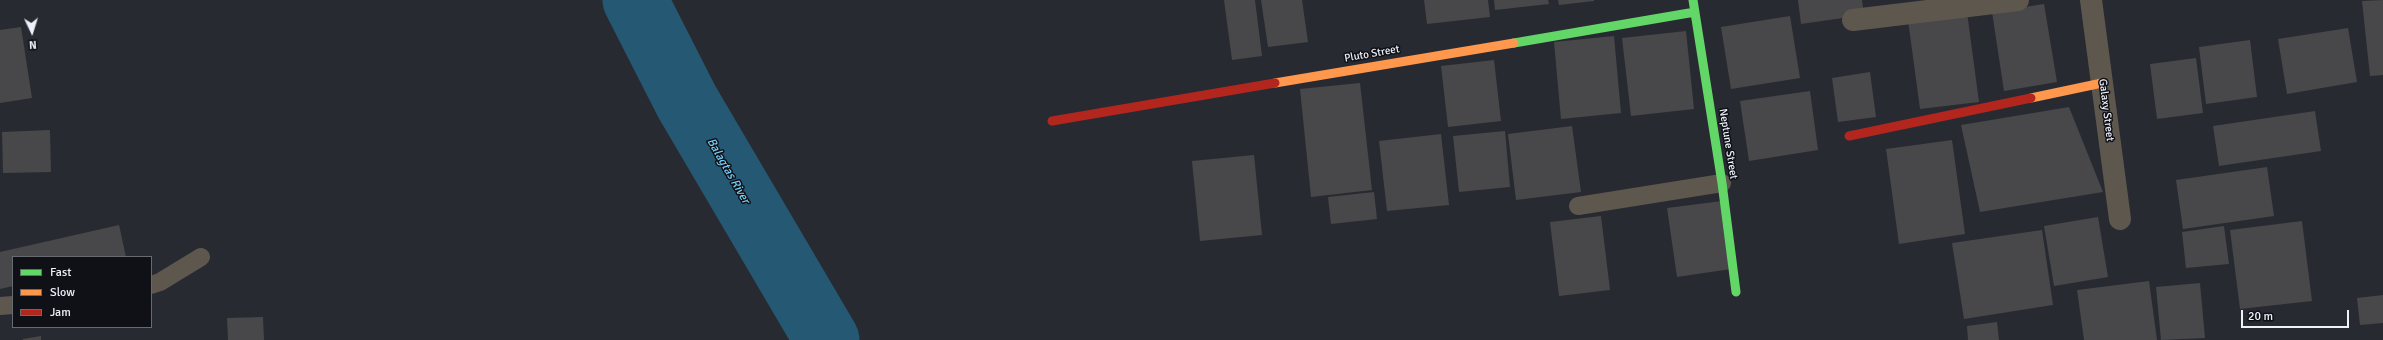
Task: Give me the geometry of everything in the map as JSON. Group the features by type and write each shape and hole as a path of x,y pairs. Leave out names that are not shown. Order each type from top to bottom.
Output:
{"street":[{"name":"Neptune Street","path":"1693,0 1722,183 1736,292"},
{"path":"1852,20 2018,0"},
{"name":"Galaxy Street","path":"2091,0 2120,219"},
{"name":"Pluto Street","path":"1052,121 1695,12"},
{"path":"1850,136 2102,83"}],"lane":[{"path":"1578,206 1722,183"},
{"path":"152,285 160,282 201,257"},
{"path":"0,306 12,305"}],"building":[{"path":"1224,0 1255,0 1262,56 1232,60"},
{"path":"1261,0 1302,0 1308,42 1268,47"},
{"path":"1424,0 1488,0 1490,17 1427,24"},
{"path":"1494,0 1548,0 1549,4 1495,10"},
{"path":"1558,0 1594,0 1594,1 1559,5"},
{"path":"1798,0 1862,0 1864,15 1801,24"},
{"path":"2383,0 2383,75 2370,76 2362,1"},
{"path":"2044,4 2057,82 2004,91 1992,12"},
{"path":"1967,12 1979,102 1920,109 1908,20"},
{"path":"1790,16 1800,78 1731,89 1721,27"},
{"path":"21,27 32,98 0,103 0,30"},
{"path":"2348,28 2357,82 2287,94 2278,39"},
{"path":"1686,31 1694,109 1631,116 1622,38"},
{"path":"1614,36 1621,113 1561,119 1554,42"},
{"path":"2250,40 2257,97 2206,104 2199,47"},
{"path":"2196,58 2203,113 2157,119 2150,64"},
{"path":"1494,60 1501,121 1448,127 1441,66"},
{"path":"1870,72 1876,117 1838,122 1832,78"},
{"path":"1360,83 1372,190 1311,197 1300,89"},
{"path":"1810,91 1818,150 1749,161 1740,101"},
{"path":"2069,107 2103,192 1980,212 1961,125"},
{"path":"2315,111 2321,151 2219,166 2213,126"},
{"path":"1572,126 1581,192 1516,200 1508,134"},
{"path":"50,130 51,172 3,173 2,132"},
{"path":"1505,131 1510,187 1459,192 1453,136"},
{"path":"1441,134 1449,205 1387,211 1379,141"},
{"path":"1952,140 1965,234 1899,244 1886,149"},
{"path":"1254,155 1262,235 1200,241 1192,161"},
{"path":"2267,167 2274,216 2183,229 2176,180"},
{"path":"1374,192 1377,219 1331,224 1328,197"},
{"path":"1722,201 1731,269 1677,277 1667,208"},
{"path":"1601,216 1610,290 1559,296 1550,222"},
{"path":"2098,217 2108,277 2054,286 2044,226"},
{"path":"2302,221 2312,301 2240,309 2230,230"},
{"path":"119,225 126,256 12,256 12,286 0,289 0,252"},
{"path":"2224,226 2229,264 2186,268 2182,232"},
{"path":"2042,230 2053,305 1964,319 1952,243"},
{"path":"2149,281 2157,340 2084,340 2077,290"},
{"path":"2200,283 2205,338 2161,340 2156,287"},
{"path":"2383,295 2383,323 2360,325 2357,298"},
{"path":"263,317 264,340 228,340 227,318"},
{"path":"1997,322 1999,340 1968,340 1967,326"},
{"path":"41,336 41,340 23,340 23,339"}],"waterway":[{"name":"Balagtas River","path":"635,0 687,102 827,340"}],"traffic: fast":[{"path":"1693,0 1722,183 1736,292"},
{"path":"1514,43 1695,12"}],"traffic: slow":[{"path":"1275,83 1514,43"},
{"path":"2031,98 2102,83"}],"traffic: jam":[{"path":"1052,121 1275,83"},
{"path":"1849,136 2031,98"}]}
